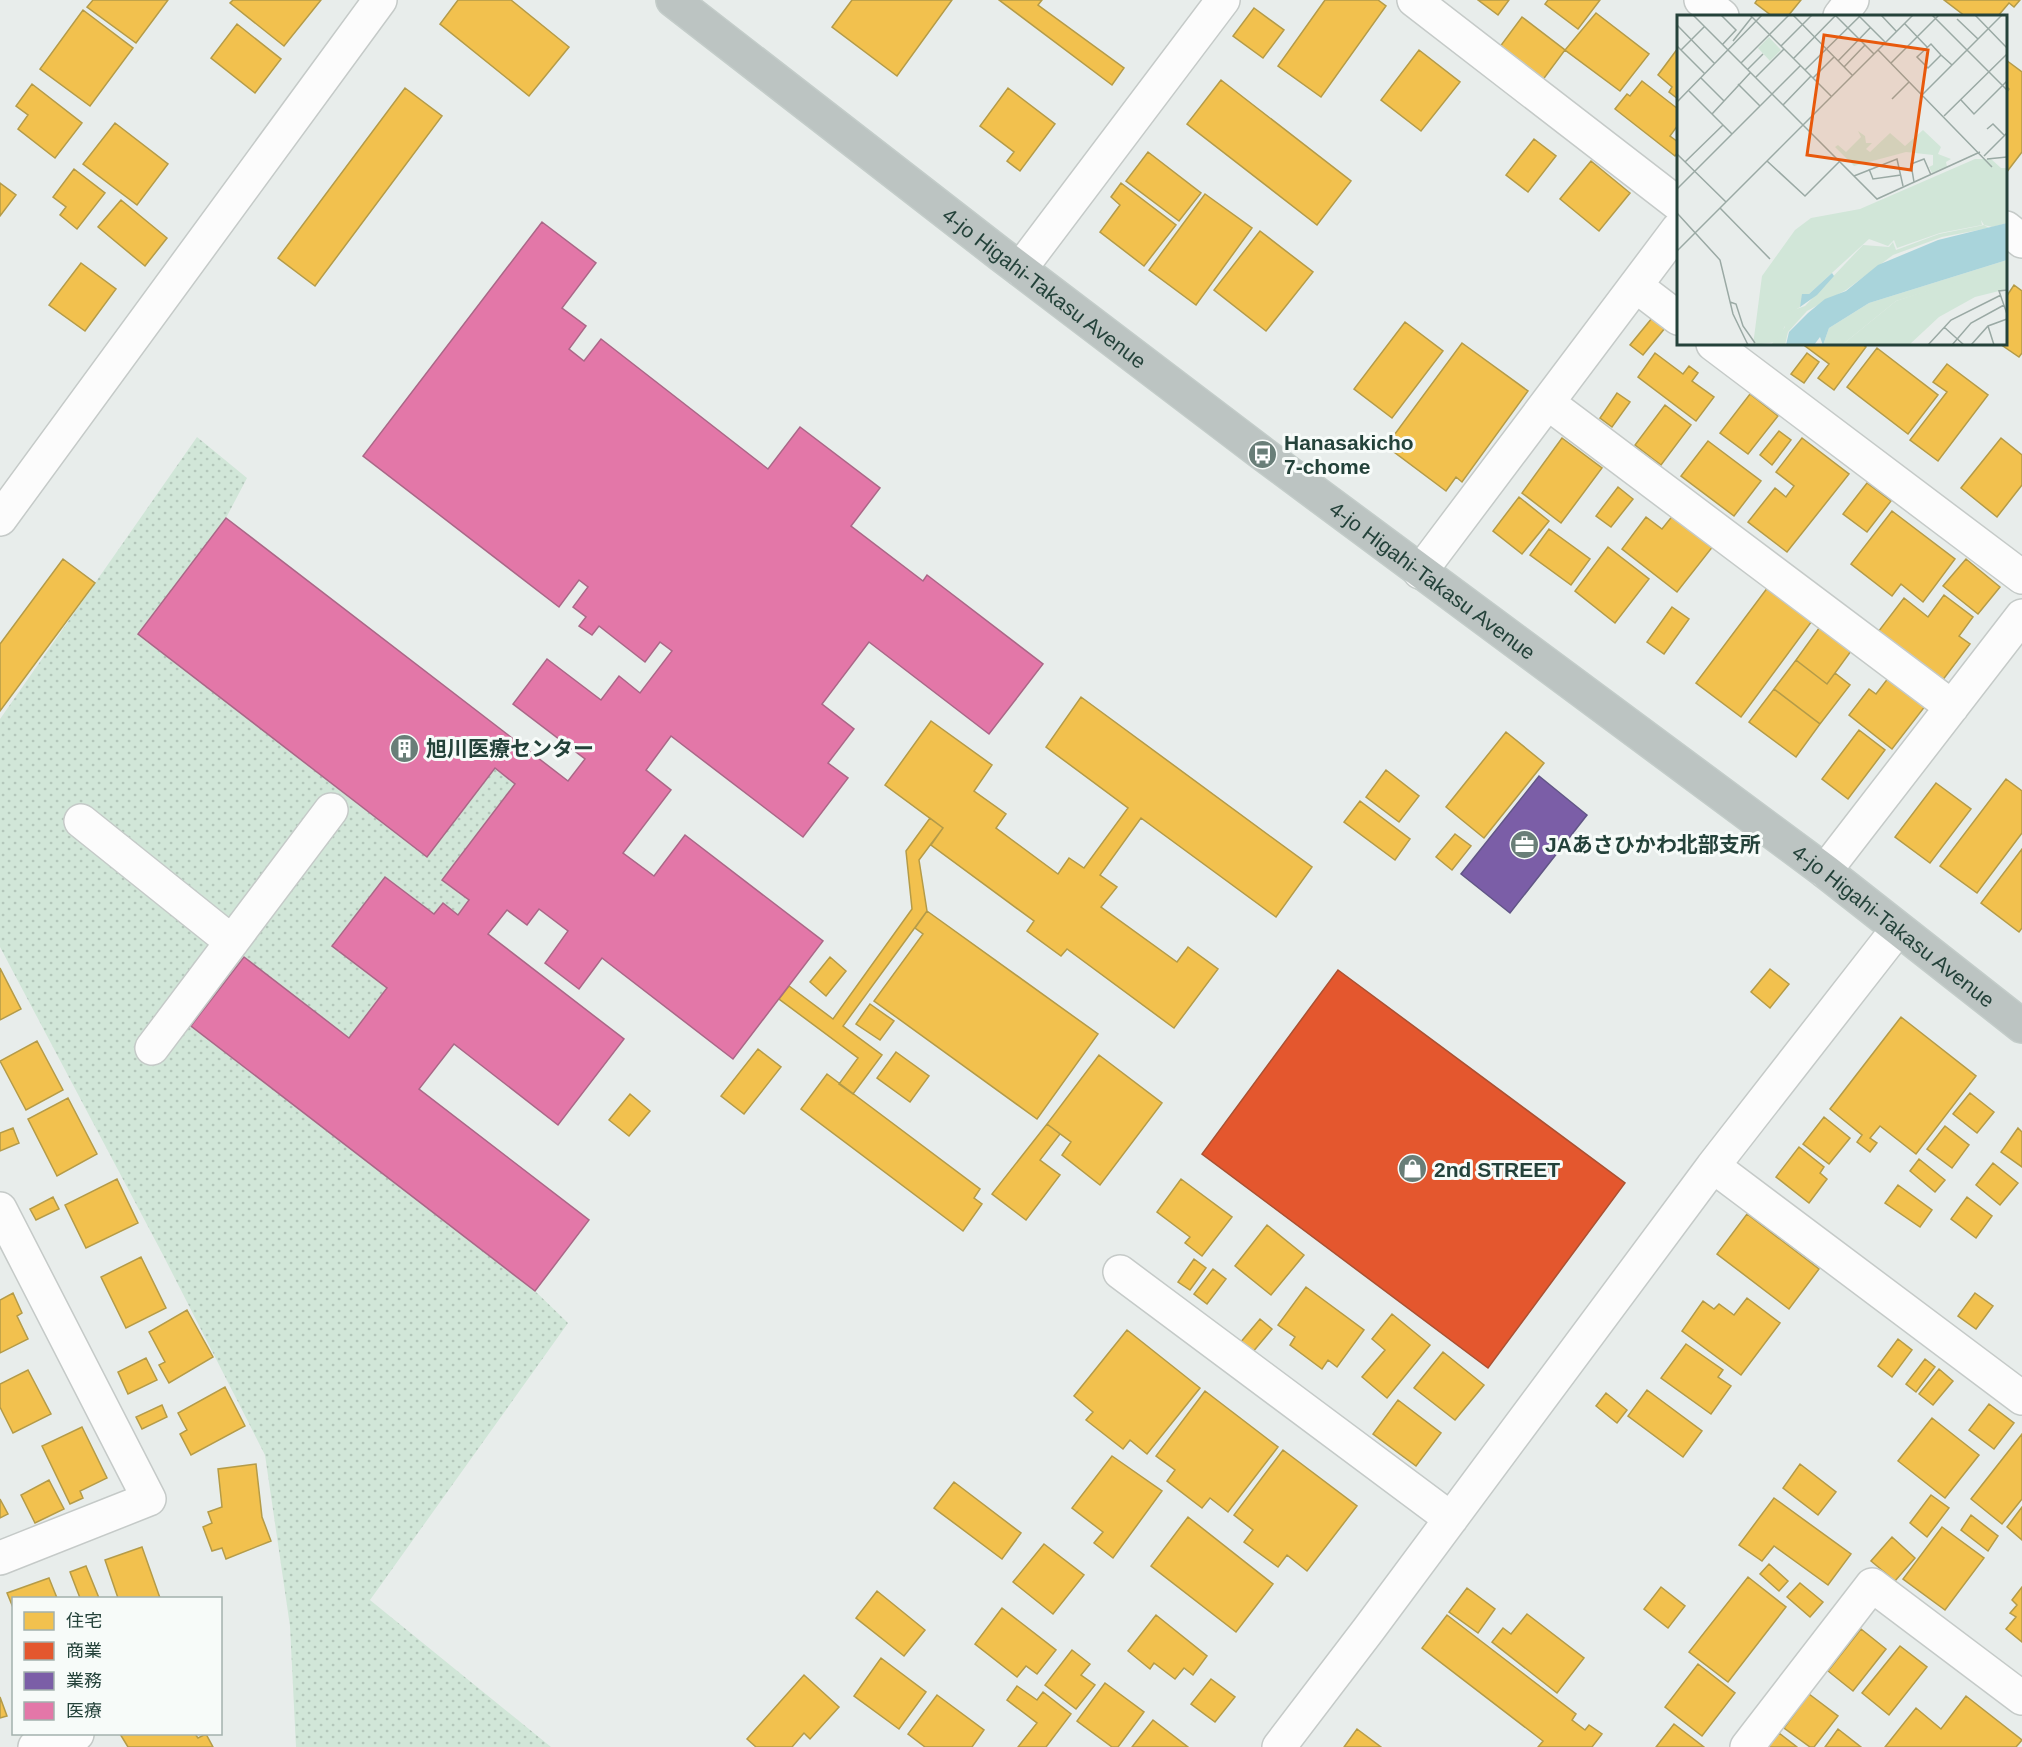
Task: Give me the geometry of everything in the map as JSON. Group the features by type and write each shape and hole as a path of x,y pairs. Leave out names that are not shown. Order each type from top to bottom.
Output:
{"highway":[{"name":"4-jo Higahi-Takasu Avenue","path":"673,0 1020,269 1420,572 1825,871 1897,930 2022,1026"}],"street":[{"path":"0,519 380,0"},
{"path":"1020,269 1223,0"},
{"path":"1414,0 1677,203"},
{"path":"1701,0 1721,15"},
{"path":"1841,15 1852,0"},
{"path":"2007,229 2022,241"},
{"path":"1420,572 1677,230"},
{"path":"1636,286 1677,317"},
{"path":"1714,345 2022,577"},
{"path":"1548,403 1952,707"},
{"path":"1825,871 2022,616"},
{"path":"152,1048 331,810"},
{"path":"81,821 232,942"},
{"path":"1278,1747 1451,1519 1713,1166 1897,930"},
{"path":"1713,1166 2022,1398"},
{"path":"0,1209 149,1499 0,1558"},
{"path":"1120,1272 1451,1519"},
{"path":"1747,1747 1872,1585 2022,1698"},
{"path":"35,1747 74,1735"}],"green space":[{"path":"197,437 247,478 226,518 138,634 427,857 495,768 515,784 443,880 469,900 458,915 443,903 434,914 333,947 387,988 349,1038 244,957 192,1026 535,1291 568,1323 370,1600 551,1747 296,1747 290,1626 265,1455 162,1253 0,947 0,719"}],"building: 住宅":[{"path":"93,0 168,0 136,43 87,7"},
{"path":"233,0 321,0 284,46 230,3"},
{"path":"458,0 511,0 569,47 529,96 440,24"},
{"path":"852,0 952,0 897,76 832,27"},
{"path":"999,0 1042,0 1038,5 1124,68 1112,85"},
{"path":"1325,0 1378,0 1386,6 1321,97 1278,66"},
{"path":"1478,0 1509,0 1498,15"},
{"path":"1548,0 1600,0 1578,29 1545,4"},
{"path":"1757,0 1801,0 1789,15 1771,15 1755,3"},
{"path":"1944,0 2020,0 2014,7 2009,3 1999,15 1964,15"},
{"path":"1254,8 1284,30 1263,58 1233,36"},
{"path":"83,10 133,48 90,106 40,69"},
{"path":"1596,13 1649,54 1620,91 1565,50"},
{"path":"1522,17 1565,50 1542,81 1499,48"},
{"path":"237,24 281,59 255,93 211,58"},
{"path":"1677,49 1677,98 1669,92 1672,87 1658,75"},
{"path":"1419,50 1460,82 1421,131 1381,100"},
{"path":"2007,61 2022,72 2022,152 2007,172 2007,92 2009,89 2007,87"},
{"path":"1221,80 1351,181 1317,225 1187,124"},
{"path":"1642,81 1677,108 1677,126 1670,136 1677,141 1675,156 1615,109 1627,94 1630,96"},
{"path":"32,84 82,123 55,158 18,129 28,115 16,106"},
{"path":"405,88 442,116 315,286 278,258"},
{"path":"1008,88 1055,124 1020,171 1007,161 1014,152 980,126"},
{"path":"115,123 168,164 137,205 83,164"},
{"path":"1534,139 1556,156 1528,192 1506,175"},
{"path":"1148,152 1201,193 1179,221 1126,181"},
{"path":"1591,161 1630,193 1599,231 1560,199"},
{"path":"74,169 105,193 77,229 60,215 66,207 53,197"},
{"path":"0,183 16,195 0,216"},
{"path":"1121,183 1176,225 1144,266 1100,232 1120,205 1111,197"},
{"path":"1205,194 1252,228 1196,305 1149,270"},
{"path":"121,200 167,238 145,266 98,227"},
{"path":"1260,231 1313,272 1266,331 1214,290"},
{"path":"81,263 116,289 85,331 49,305"},
{"path":"2014,285 2022,291 2022,353 2019,357 2001,345 2007,345 2007,296"},
{"path":"1652,318 1665,328 1643,355 1630,345"},
{"path":"1405,322 1443,351 1392,418 1354,389"},
{"path":"1462,343 1528,391 1462,482 1456,477 1446,491 1386,446"},
{"path":"1863,345 1866,347 1834,390 1818,378 1829,364 1805,346"},
{"path":"1877,348 1938,395 1908,434 1847,387"},
{"path":"1655,353 1683,374 1689,366 1698,373 1692,381 1714,397 1696,421 1638,377"},
{"path":"1807,353 1819,362 1804,383 1791,374"},
{"path":"1947,364 1988,395 1938,461 1910,440 1947,392 1933,382"},
{"path":"1617,393 1630,402 1612,427 1600,418"},
{"path":"1750,394 1778,416 1748,454 1720,433"},
{"path":"1665,405 1691,425 1661,465 1635,445"},
{"path":"1779,431 1791,440 1772,465 1760,455"},
{"path":"1562,438 1602,468 1561,523 1522,493"},
{"path":"1802,438 1849,474 1787,552 1748,522 1775,488 1786,497 1794,486 1776,472"},
{"path":"2001,438 2022,455 2022,485 1997,517 1961,488"},
{"path":"1708,441 1761,481 1734,516 1681,476"},
{"path":"1867,483 1891,501 1867,532 1843,514"},
{"path":"1618,487 1633,499 1611,527 1596,516"},
{"path":"1519,497 1549,521 1522,554 1493,531"},
{"path":"1892,511 1955,559 1923,602 1901,584 1892,596 1851,564"},
{"path":"1674,514 1714,545 1677,592 1622,549 1646,517 1662,529"},
{"path":"1549,529 1590,559 1571,585 1530,555"},
{"path":"1608,547 1649,579 1615,623 1575,591"},
{"path":"63,559 95,583 0,711 0,644"},
{"path":"1966,559 2000,587 1978,614 1943,586"},
{"path":"1768,587 1812,621 1741,717 1696,683"},
{"path":"1944,595 1973,617 1959,636 1970,644 1942,681 1878,632 1904,598 1928,617"},
{"path":"1672,607 1689,619 1664,654 1647,642"},
{"path":"1822,624 1854,647 1827,684 1796,660"},
{"path":"1796,660 1827,684 1835,673 1850,685 1820,724 1774,689"},
{"path":"1889,677 1926,705 1892,749 1849,715 1869,689 1876,694"},
{"path":"1774,689 1820,724 1796,757 1749,722"},
{"path":"1081,697 1312,867 1276,917 1141,818 1100,875 1117,887 1101,907 1177,962 1188,947 1218,969 1174,1028 1067,949 1061,956 1027,931 1034,921 931,845 943,828 885,785 931,721 992,765 974,791 1006,814 996,828 1058,874 1069,858 1084,868 1128,808 1046,747"},
{"path":"1859,730 1885,750 1848,799 1822,779"},
{"path":"1506,732 1544,763 1484,838 1446,807"},
{"path":"1386,770 1419,796 1399,822 1366,797"},
{"path":"2006,779 2022,791 2022,833 1977,893 1940,866"},
{"path":"1936,783 1971,809 1930,863 1895,837"},
{"path":"1360,801 1410,839 1395,860 1344,822"},
{"path":"930,818 943,828 919,860 927,911 843,1026 882,1055 853,1094 839,1084 858,1058 779,999 789,986 833,1019 912,909 906,851"},
{"path":"1455,834 1471,846 1452,870 1436,857"},
{"path":"2022,849 2022,928 2019,932 1981,903"},
{"path":"927,911 1098,1034 1037,1119 874,1001 923,934 915,928"},
{"path":"830,957 846,971 826,996 810,982"},
{"path":"0,968 21,1009 0,1020"},
{"path":"1770,969 1789,984 1770,1008 1751,992"},
{"path":"870,1004 894,1021 880,1040 856,1024"},
{"path":"1901,1017 1976,1076 1916,1154 1880,1126 1870,1138 1877,1143 1870,1152 1857,1142 1862,1135 1830,1109"},
{"path":"37,1041 63,1090 26,1110 0,1061"},
{"path":"758,1049 781,1067 744,1114 721,1096"},
{"path":"896,1052 929,1076 910,1102 877,1078"},
{"path":"1099,1055 1162,1103 1100,1185 1062,1155 1071,1142 1047,1124"},
{"path":"827,1074 980,1189 974,1198 982,1204 963,1231 801,1109"},
{"path":"1970,1093 1994,1112 1977,1133 1953,1114"},
{"path":"630,1094 650,1111 629,1136 609,1120"},
{"path":"68,1098 97,1154 57,1176 28,1119"},
{"path":"1824,1117 1850,1138 1829,1164 1803,1144"},
{"path":"1047,1124 1060,1134 1040,1160 1060,1175 1026,1220 992,1194"},
{"path":"1945,1126 1969,1145 1952,1168 1927,1149"},
{"path":"13,1128 19,1143 0,1151 0,1133"},
{"path":"2018,1128 2022,1132 2022,1167 2001,1152"},
{"path":"1799,1147 1824,1167 1820,1173 1827,1179 1809,1203 1776,1177"},
{"path":"1919,1159 1945,1180 1935,1192 1910,1171"},
{"path":"1993,1163 2018,1183 2000,1205 1976,1185"},
{"path":"117,1179 138,1223 86,1248 65,1205"},
{"path":"1181,1179 1232,1217 1202,1256 1185,1243 1190,1237 1157,1212"},
{"path":"1898,1185 1932,1210 1920,1227 1885,1203"},
{"path":"53,1197 59,1209 36,1220 30,1209"},
{"path":"1967,1197 1992,1216 1976,1238 1951,1219"},
{"path":"1747,1214 1819,1269 1789,1309 1717,1254"},
{"path":"1267,1225 1304,1255 1271,1295 1235,1266"},
{"path":"141,1257 166,1308 126,1328 101,1277"},
{"path":"1194,1259 1206,1268 1190,1290 1178,1282"},
{"path":"1213,1269 1226,1279 1207,1304 1194,1294"},
{"path":"1306,1287 1364,1330 1337,1367 1328,1360 1322,1369 1290,1345 1295,1337 1278,1325"},
{"path":"13,1293 22,1313 17,1316 28,1339 0,1353 0,1300"},
{"path":"1975,1293 1993,1306 1976,1329 1958,1316"},
{"path":"1747,1298 1780,1323 1741,1375 1682,1331 1703,1301 1714,1309 1719,1304 1734,1315"},
{"path":"187,1310 213,1357 169,1383 159,1365 165,1362 149,1332"},
{"path":"1392,1314 1430,1345 1387,1398 1362,1377 1385,1350 1372,1339"},
{"path":"1260,1319 1272,1329 1252,1353 1240,1343"},
{"path":"1127,1330 1200,1388 1147,1454 1130,1440 1123,1449 1086,1420 1093,1412 1074,1396"},
{"path":"1898,1339 1912,1350 1892,1377 1878,1366"},
{"path":"1686,1344 1723,1370 1718,1377 1731,1386 1711,1414 1661,1378"},
{"path":"1443,1352 1484,1385 1455,1420 1414,1388"},
{"path":"146,1358 157,1380 128,1394 118,1372"},
{"path":"1925,1359 1935,1367 1916,1392 1906,1384"},
{"path":"1939,1369 1953,1381 1933,1405 1919,1394"},
{"path":"28,1370 51,1414 13,1433 0,1407 0,1384"},
{"path":"225,1387 245,1426 191,1455 180,1434 187,1430 178,1413"},
{"path":"1647,1390 1702,1431 1683,1457 1628,1416"},
{"path":"1205,1391 1278,1447 1228,1512 1210,1498 1202,1508 1167,1481 1175,1470 1156,1456"},
{"path":"1606,1393 1627,1410 1617,1423 1596,1406"},
{"path":"1398,1400 1441,1433 1416,1466 1373,1434"},
{"path":"1989,1404 2014,1423 1994,1449 1969,1430"},
{"path":"162,1405 167,1417 142,1429 136,1417"},
{"path":"1932,1418 1979,1455 1945,1498 1898,1461"},
{"path":"82,1427 107,1478 80,1491 83,1498 70,1504 42,1446"},
{"path":"2022,1434 2022,1499 2002,1524 1971,1499"},
{"path":"1283,1450 1357,1506 1307,1571 1287,1555 1278,1567 1244,1542 1253,1530 1234,1515"},
{"path":"1112,1456 1162,1491 1113,1558 1094,1543 1103,1532 1072,1508"},
{"path":"256,1464 262,1517 271,1541 226,1559 222,1548 212,1551 203,1527 212,1523 208,1512 222,1507 218,1469"},
{"path":"1800,1464 1836,1492 1818,1515 1783,1488"},
{"path":"49,1480 64,1509 35,1523 21,1495"},
{"path":"954,1482 1021,1533 1002,1559 934,1508"},
{"path":"1931,1495 1949,1508 1927,1537 1910,1523"},
{"path":"1774,1498 1851,1554 1828,1585 1774,1546 1762,1561 1739,1545"},
{"path":"0,1499 8,1514 0,1518"},
{"path":"2022,1507 2022,1540 2007,1527"},
{"path":"1971,1515 1998,1536 1988,1551 1961,1530"},
{"path":"1188,1517 1273,1584 1236,1632 1151,1566"},
{"path":"1942,1527 1984,1558 1945,1610 1903,1579"},
{"path":"1892,1537 1915,1558 1895,1581 1871,1561"},
{"path":"1044,1544 1084,1575 1053,1614 1013,1582"},
{"path":"142,1547 160,1597 118,1597 105,1560"},
{"path":"1769,1564 1788,1581 1779,1591 1760,1574"},
{"path":"86,1566 99,1597 80,1597 70,1572"},
{"path":"1748,1577 1786,1607 1728,1682 1689,1652"},
{"path":"49,1578 57,1597 12,1597 12,1605 7,1593"},
{"path":"1800,1583 1823,1602 1810,1617 1787,1597"},
{"path":"1661,1587 1685,1606 1668,1628 1644,1609"},
{"path":"2022,1587 2022,1642 2006,1629 2016,1617 2010,1613 2017,1605 2012,1600"},
{"path":"1467,1588 1495,1609 1478,1633 1449,1612"},
{"path":"877,1591 925,1630 904,1656 856,1618"},
{"path":"1002,1608 1056,1650 1037,1674 1026,1666 1017,1677 975,1644"},
{"path":"1527,1614 1584,1658 1557,1693 1492,1642 1503,1628 1511,1634"},
{"path":"1156,1615 1207,1656 1193,1675 1184,1668 1175,1679 1154,1663 1150,1669 1128,1651"},
{"path":"1447,1615 1576,1714 1572,1720 1585,1730 1589,1725 1602,1734 1592,1747 1538,1747 1543,1741 1422,1648"},
{"path":"1861,1629 1886,1649 1853,1691 1828,1671"},
{"path":"1900,1646 1927,1667 1889,1715 1862,1693"},
{"path":"1072,1650 1090,1664 1081,1675 1095,1685 1076,1709 1045,1685"},
{"path":"881,1658 926,1692 899,1729 854,1696"},
{"path":"1698,1664 1735,1693 1702,1736 1665,1707"},
{"path":"804,1675 839,1707 810,1739 804,1733 792,1747 756,1747 747,1739"},
{"path":"1211,1679 1235,1697 1215,1722 1191,1704"},
{"path":"1105,1683 1144,1712 1118,1747 1112,1747 1077,1721"},
{"path":"1017,1686 1037,1700 1043,1692 1071,1714 1046,1747 1018,1747 1037,1723 1007,1700"},
{"path":"1809,1694 1838,1716 1814,1747 1810,1747 1784,1728"},
{"path":"937,1695 984,1730 972,1747 925,1747 908,1734"},
{"path":"1966,1696 2022,1740 2016,1747 1885,1747 1916,1708 1941,1729"},
{"path":"0,1697 7,1716 0,1718"},
{"path":"1153,1720 1188,1747 1132,1747"},
{"path":"1674,1724 1704,1747 1656,1747"},
{"path":"1357,1729 1381,1747 1344,1747"},
{"path":"1838,1729 1861,1747 1825,1747"},
{"path":"1779,1733 1797,1747 1768,1747"},
{"path":"121,1735 196,1735 198,1738 207,1735 213,1747 128,1747"}],"building: 商業":[{"name":"2nd STREET","path":"1338,970 1625,1183 1488,1368 1202,1154"}],"building: 業務":[{"name":"JAあさひかわ北部支所","path":"1539,776 1587,815 1510,913 1461,874"}],"building: 医療":[{"name":"旭川医療センター","path":"542,222 596,263 562,308 586,326 569,349 584,361 601,339 768,469 800,427 880,488 851,526 923,581 927,575 1043,664 989,734 869,642 822,704 854,729 828,763 848,778 803,837 671,736 646,770 671,790 623,853 654,876 685,835 823,941 733,1059 602,958 579,989 545,963 568,931 539,909 527,925 507,910 488,934 624,1039 558,1125 454,1044 419,1089 589,1220 535,1291 191,1026 244,957 349,1038 387,988 332,946 385,877 434,914 443,903 458,915 469,900 442,880 515,784 495,768 427,857 138,634 226,518 568,781 585,759 513,704 547,659 601,700 619,676 640,693 672,651 660,642 645,662 599,626 592,635 579,626 586,617 573,607 588,587 579,580 559,607 363,456"}],"place":[{"name":"Hanasakicho 7-chome","path":"1263,454"},
{"name":"旭川医療センター","path":"405,748"},
{"name":"JAあさひかわ北部支所","path":"1524,844"},
{"name":"2nd STREET","path":"1413,1169"}]}
